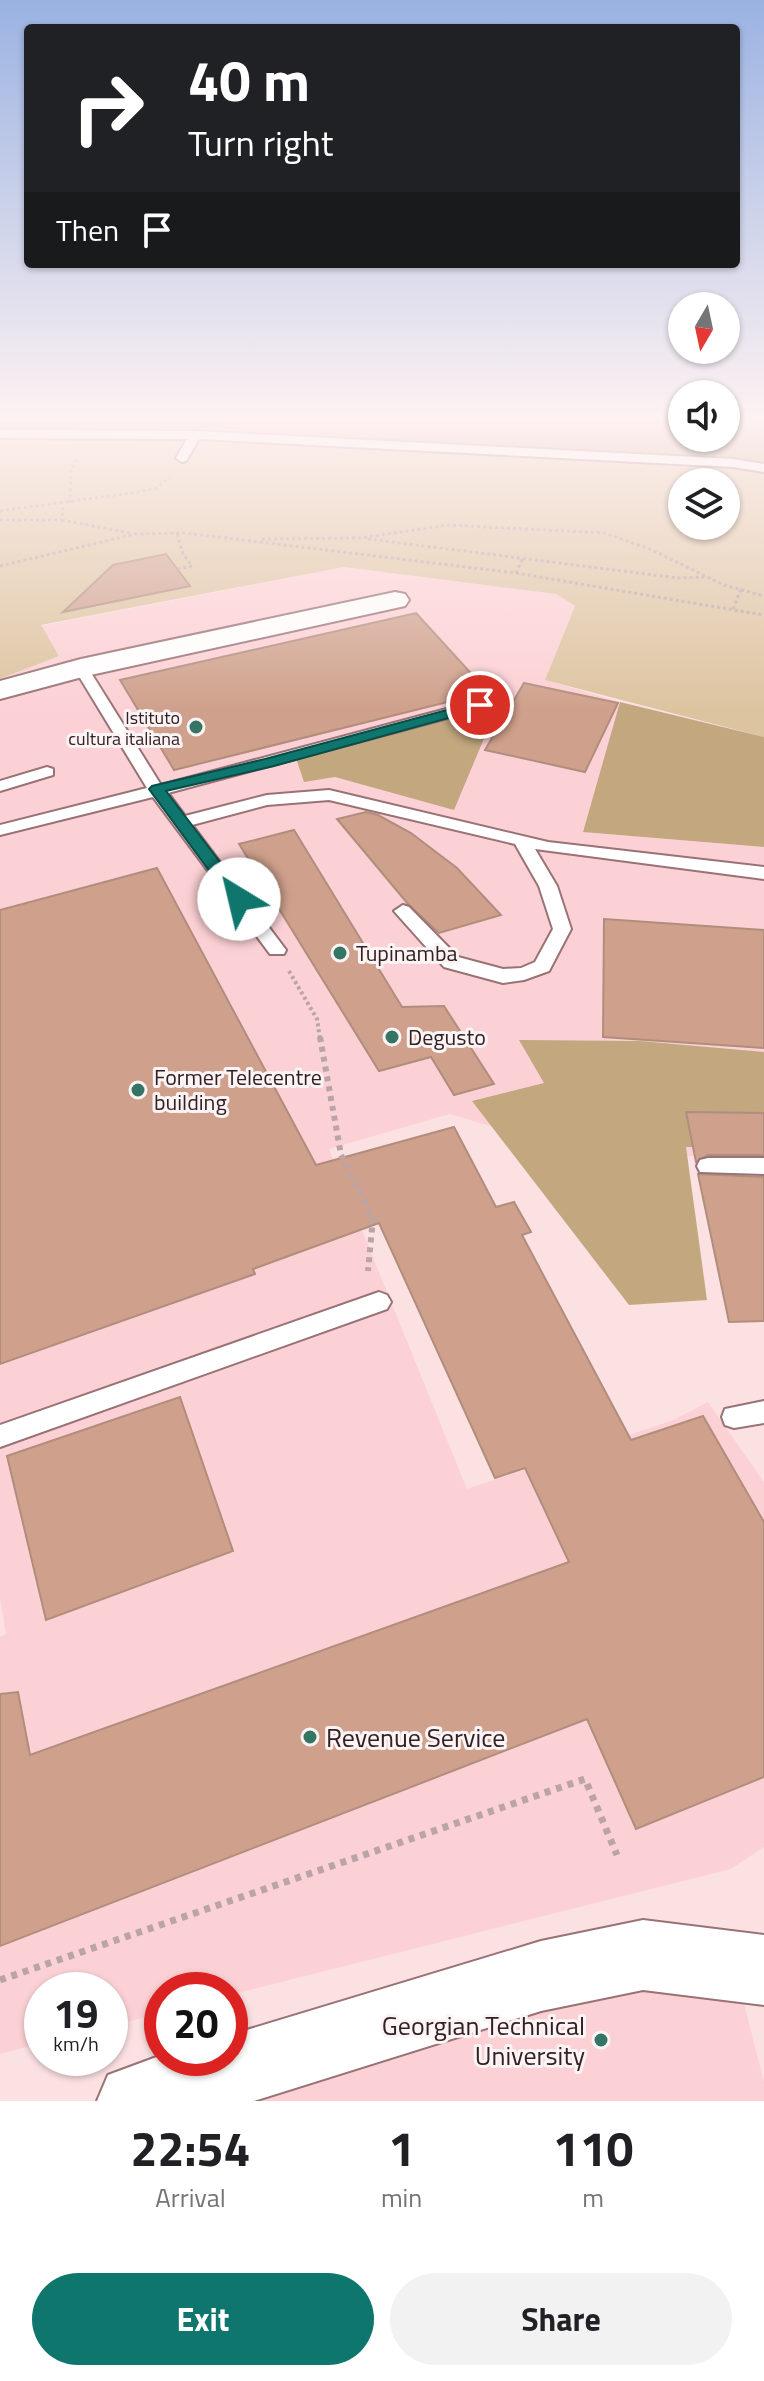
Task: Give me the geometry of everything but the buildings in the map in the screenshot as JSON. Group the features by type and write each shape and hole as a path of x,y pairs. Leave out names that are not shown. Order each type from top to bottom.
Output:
{"street":[{"path":"0,690 81,668 395,600"},
{"path":"134,2101 541,1976 643,1955 764,1970"}],"lane":[{"path":"81,668 140,768 277,950"},
{"path":"0,830 269,763 480,705"},
{"path":"0,786 47,772"},
{"path":"183,822 267,800 329,795 588,853 764,873"},
{"path":"403,911 451,962 503,976 524,974 542,966 562,929 548,886 520,839"},
{"path":"708,1166 764,1166"},
{"path":"0,1436 379,1302"},
{"path":"734,1417 764,1412"}],"path":[{"path":"62,514 62,520"},
{"path":"0,520 62,520 135,534"},
{"path":"360,538 448,525 605,533 652,550 705,577 764,596"},
{"path":"177,533 183,554 192,566 177,569"},
{"path":"0,566 135,534 177,533 516,573 764,615"},
{"path":"241,539 360,538 678,578 705,577"},
{"path":"516,573 523,558"},
{"path":"733,609 741,589"},
{"path":"277,950 317,1019 341,1155 373,1218 367,1276"},
{"path":"0,1980 585,1779 617,1855"}],"shaded area":[{"path":"0,514 668,514 668,540 740,540 740,514 764,514 764,737 545,680 575,606 556,594 344,567 41,625 59,656 0,679"},
{"path":"344,567 556,594 575,606 545,680 620,702 583,832 764,847 764,1157 589,1155 450,1114 329,1149 467,1489 671,1421 708,1402 764,1482 764,1847 731,1869 248,1990 248,1972 144,1972 144,2018 128,2022 128,1972 24,1972 24,2048 0,2054 0,1637 6,1634 0,1598 0,679 59,656 41,626"},
{"path":"620,702 764,737 764,847 583,832"},
{"path":"476,711 488,729 454,810 335,777 304,782 296,758"},
{"path":"519,1040 640,1041 764,1052 764,1148 686,1147 707,1300 629,1305 472,1101 544,1083"},
{"name":"Georgian Technical University","path":"639,1983 743,1999 764,2082 764,2101 246,2101"}],"place":[{"name":"Istituto cultura italiana","path":"196,727"},
{"name":"Tupinamba","path":"340,953"},
{"name":"Degusto","path":"392,1037"},
{"name":"Former Telecentre building","path":"138,1090"},
{"name":"Revenue Service","path":"310,1737"},
{"name":"Georgian Technical University","path":"601,2040"}],"route":[{"path":"239,899 157,789 269,763 480,705"}]}
